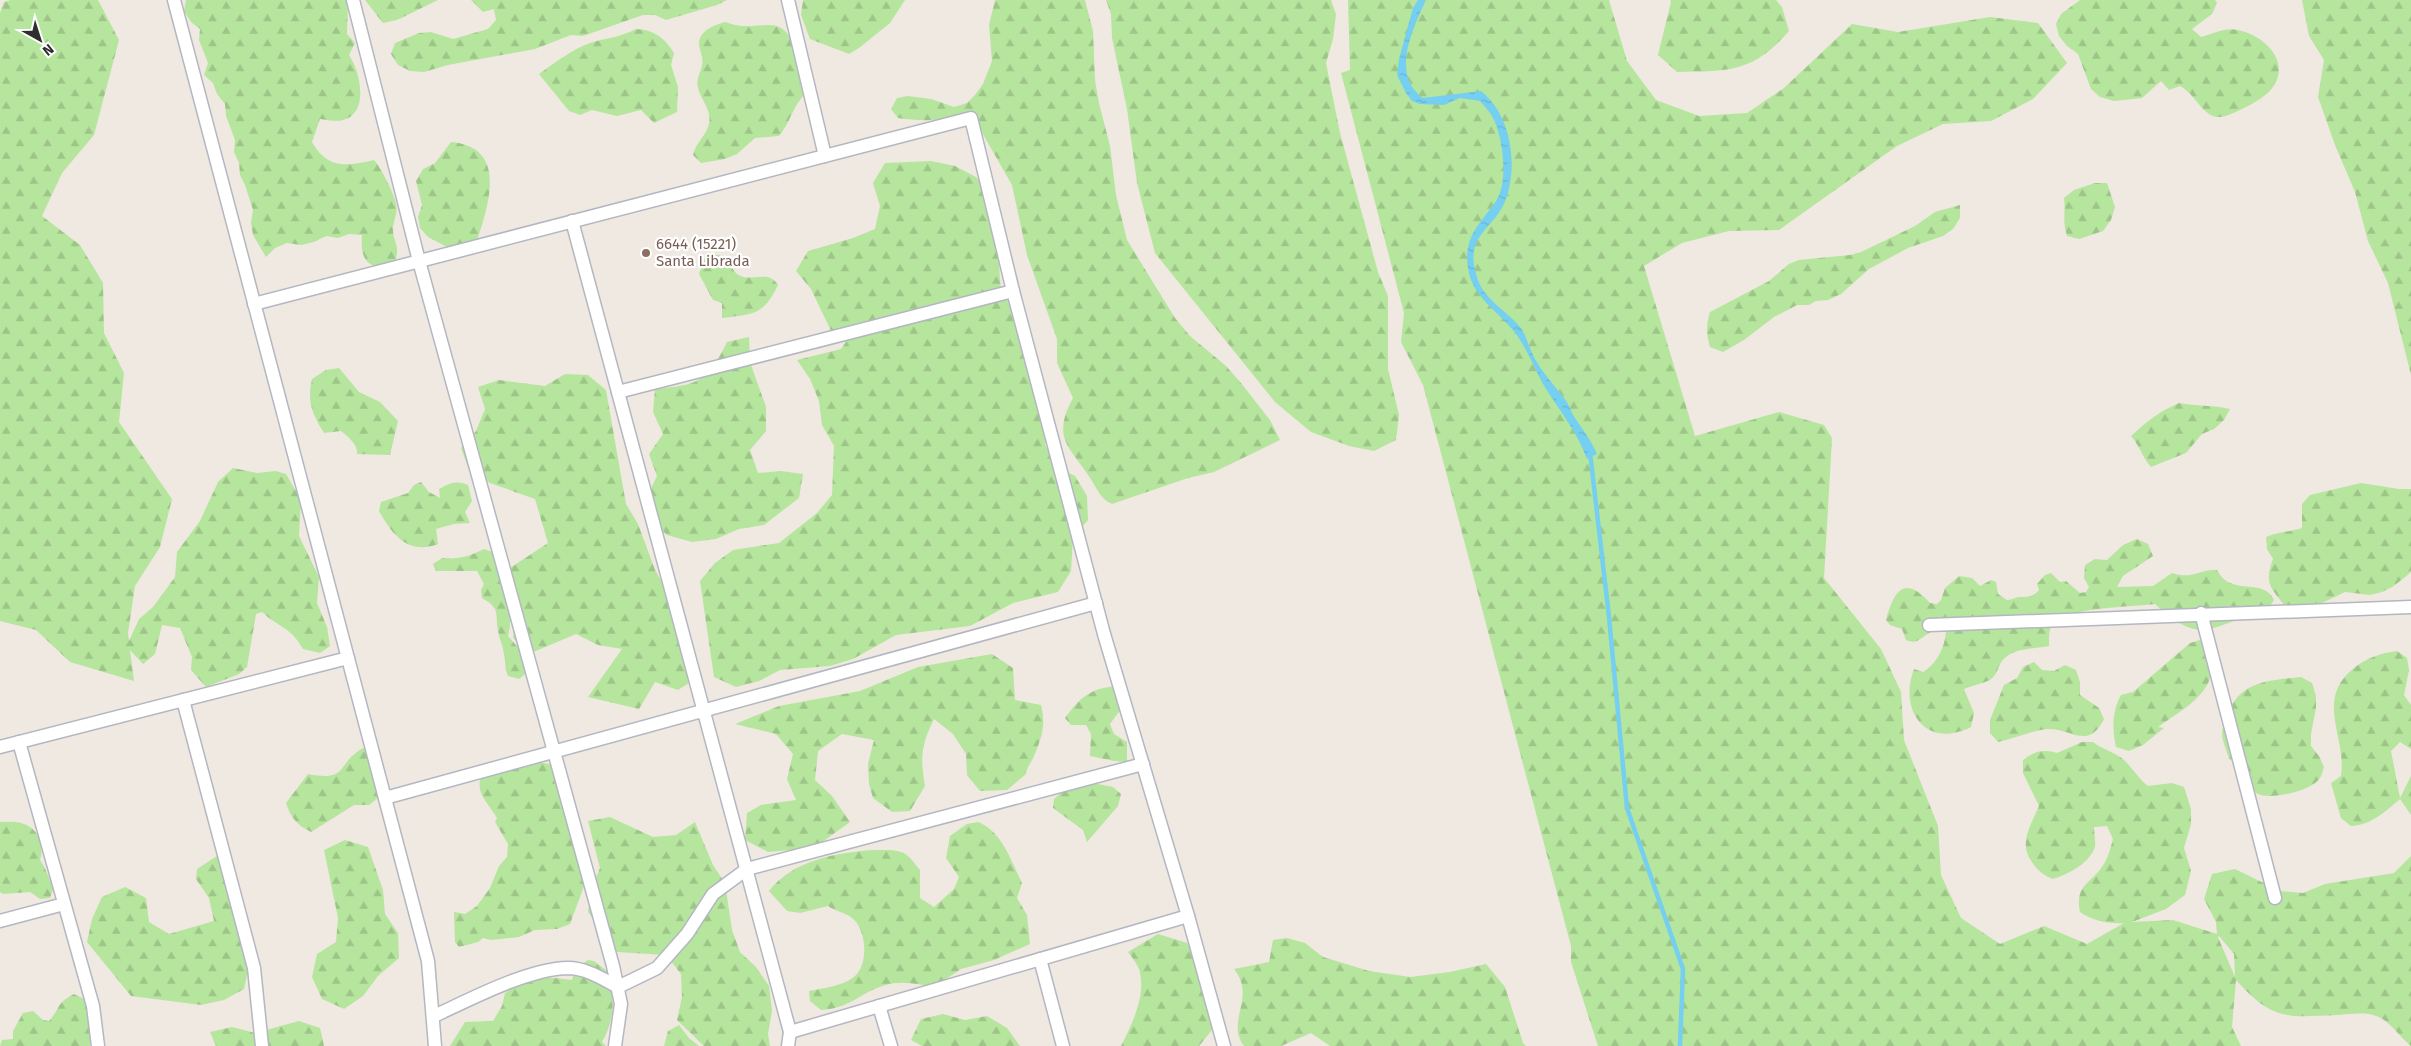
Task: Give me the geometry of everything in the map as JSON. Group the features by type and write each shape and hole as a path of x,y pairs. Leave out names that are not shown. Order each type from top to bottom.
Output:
{"street":[{"path":"174,0 428,961 435,1046"},
{"path":"353,0 419,261 618,987 621,1004 615,1046"},
{"path":"788,0 824,156"},
{"path":"254,304 971,118 1013,291 1096,603 1188,916 1224,1046"},
{"path":"572,221 790,1032 788,1046"},
{"path":"618,392 1013,291"},
{"path":"385,798 1096,603"},
{"path":"1929,625 2201,613 2411,607"},
{"path":"2201,613 2275,898"},
{"path":"0,747 348,658"},
{"path":"183,700 254,968 262,1046"},
{"path":"19,742 93,1006 98,1046"},
{"path":"618,987 657,968 687,934 714,894 747,869 1143,764"},
{"path":"0,921 64,904"},
{"path":"790,1032 1188,916"},
{"path":"1040,959 1063,1046"},
{"path":"434,1016 531,975 568,968 590,972 618,987"},
{"path":"879,1006 892,1046"}],"green space":[{"path":"11,0 98,0 119,40 94,135 62,173 42,216 80,245 103,283 104,333 124,373 119,422 172,499 160,547 135,586 128,633 129,641 139,619 153,607 175,577 177,552 200,521 218,482 233,468 257,473 276,471 286,474 301,500 299,536 319,577 317,603 327,627 330,646 320,653 303,649 289,631 262,612 256,614 247,667 239,674 206,687 191,670 192,657 180,628 162,625 155,654 143,664 130,650 134,681 70,662 36,630 0,621 0,13 4,2"},
{"path":"186,0 348,0 347,34 355,43 349,55 357,71 360,101 357,109 351,116 343,120 320,119 312,142 318,151 332,162 355,164 374,160 377,163 396,204 397,210 393,232 397,252 394,264 378,266 367,262 362,251 362,235 349,234 338,238 326,236 314,242 301,245 287,243 275,248 266,257 253,235 251,223 253,210 240,175 239,163 234,152 235,140 226,116 225,104 217,94 213,83 204,75 208,63 199,40 200,29 191,22 184,11"},
{"path":"365,0 438,0 397,20 383,23"},
{"path":"471,0 727,0 717,5 666,20 655,15 643,15 583,36 571,35 535,49 448,65 424,72 410,71 398,65 391,54 395,43 419,33 431,32 453,39 488,29 496,20 494,9 483,12"},
{"path":"803,0 905,0 890,23 849,54 810,39 801,15"},
{"path":"995,0 1085,0 1093,31 1095,80 1099,103 1110,146 1116,195 1127,240 1175,318 1190,336 1226,366 1241,383 1270,420 1280,440 1214,472 1188,478 1112,504 1100,494 1071,451 1066,443 1063,424 1066,412 1073,398 1057,363 1057,339 1027,255 1012,185 972,115 917,120 898,118 891,109 897,98 908,96 931,99 954,107 967,103 975,95 983,84 992,61 989,25"},
{"path":"1106,0 1331,0 1336,14 1333,39 1326,63 1340,133 1378,272 1388,296 1388,369 1399,415 1396,440 1374,451 1349,446 1311,432 1275,402 1155,253 1137,183 1127,109 1112,38 1111,14"},
{"path":"1348,0 1609,0 1627,61 1656,100 1699,116 1747,113 1784,88 1852,24 1898,32 1990,17 2038,23 2067,63 2033,99 1991,121 1943,124 1897,146 1779,230 1729,231 1682,243 1644,266 1695,436 1779,412 1824,425 1832,438 1824,578 1881,649 1901,692 1904,740 1938,826 1941,875 1961,918 2000,944 2044,926 2087,944 2124,923 2101,921 2090,918 2080,912 2079,902 2082,889 2101,869 2110,850 2113,839 2107,826 2094,827 2095,847 2083,863 2053,879 2036,868 2026,848 2027,834 2039,806 2023,773 2023,760 2039,752 2057,753 2082,742 2093,742 2124,760 2148,786 2172,783 2184,787 2191,809 2191,824 2184,848 2191,871 2185,895 2166,909 2132,922 2173,920 2217,934 2216,922 2204,899 2212,874 2235,869 2280,891 2303,893 2325,884 2394,873 2411,856 2411,1046 2384,1020 2369,1014 2293,1016 2281,1014 2260,1003 2236,980 2232,1027 2241,1046 1598,1046 1571,962 1571,946 1423,385 1401,342 1404,313 1341,73 1350,70","holes":["2219,936 2234,954 2235,977"]},
{"path":"1670,0 1776,0 1782,7 1789,31 1764,55 1739,67 1726,70 1677,72 1658,55"},
{"path":"2080,0 2215,0 2217,3 2212,14 2192,29 2201,37 2233,29 2247,33 2264,42 2276,57 2278,74 2275,84 2265,96 2256,102 2227,116 2220,117 2207,113 2180,86 2169,90 2161,81 2142,98 2114,101 2100,97 2091,89 2078,54 2067,46 2059,36 2056,24 2061,14"},
{"path":"2302,0 2411,0 2411,375 2388,283 2368,241 2355,192 2335,145 2318,97 2324,60 2309,36"},
{"path":"725,22 743,26 770,25 780,27 787,33 796,52 804,95 779,136 755,138 737,154 725,159 701,163 693,155 696,146 708,128 710,119 708,110 699,92 698,79 702,66 702,57 699,43 705,31"},
{"path":"636,29 642,29 658,35 674,53 671,65 678,87 677,112 654,123 641,110 617,116 592,110 580,115 569,111 539,74 576,49"},
{"path":"451,142 469,146 481,154 487,166 490,180 486,211 477,241 449,248 428,237 420,228 418,217 422,205 416,181 423,169 435,163"},
{"path":"931,161 955,166 976,177 991,196 1004,242 999,266 1001,290 1025,330 1050,421 1045,444 1054,465 1075,476 1087,496 1088,520 1073,538 1071,571 1058,592 1013,603 970,626 896,635 853,659 830,666 780,670 759,681 736,687 714,677 700,581 715,563 733,550 779,543 817,513 832,495 834,446 822,425 819,401 810,379 797,360 841,349 855,329 832,333 811,289 796,271 808,251 853,238 875,229 880,206 873,183 885,163"},
{"path":"2095,183 2107,183 2115,207 2111,220 2103,231 2079,239 2067,236 2064,198 2074,190"},
{"path":"1960,205 1960,218 1953,229 1943,236 1908,248 1869,269 1841,294 1828,300 1816,301 1809,305 1797,305 1774,317 1744,340 1723,352 1710,347 1707,329 1710,312 1769,281 1789,264 1799,260 1850,255 1861,252 1915,226 1935,212"},
{"path":"713,254 725,257 735,272 742,277 764,277 774,280 778,285 768,302 762,308 750,314 722,318 722,303 713,300 699,274 705,258"},
{"path":"749,337 750,362 766,407 766,431 750,450 758,473 781,471 803,474 799,498 764,525 739,529 716,539 692,542 667,535 649,519 647,496 657,476 649,454 663,434 653,412 655,389 682,386 700,379 714,366 727,342"},
{"path":"339,368 359,392 380,402 398,421 390,455 357,454 354,444 341,431 324,433 316,419 310,401 312,379 326,370"},
{"path":"565,374 588,375 606,390 626,504 638,524 655,570 679,611 692,681 678,690 655,682 639,709 588,697 622,649 598,645 576,634 531,653 513,638 516,614 510,568 548,543 535,499 490,483 469,470 461,448 476,431 485,409 478,387 499,380 545,386"},
{"path":"2179,403 2230,409 2224,420 2214,429 2202,434 2186,453 2151,467 2131,436 2154,417"},
{"path":"421,482 429,492 440,498 439,489 456,482 464,483 468,485 472,501 465,512 470,523 454,524 436,529 438,544 427,547 418,547 402,541 390,528 379,511 381,502 408,493 414,485"},
{"path":"2361,483 2411,489 2411,572 2394,586 2382,592 2370,595 2345,592 2322,603 2285,606 2270,584 2269,574 2273,559 2267,549 2266,537 2302,528 2302,504 2310,495"},
{"path":"2137,539 2148,544 2153,556 2123,576 2117,587 2153,586 2172,573 2190,575 2217,570 2224,579 2231,583 2265,590 2274,600 2270,606 2223,625 2205,630 2193,629 2181,624 2155,604 2071,614 2060,618 2053,624 2049,637 2049,646 2017,651 2011,654 2002,661 1993,678 1964,689 1974,713 1971,727 1955,733 1941,733 1929,730 1920,722 1913,711 1910,699 1910,684 1914,669 1923,672 1937,659 1945,641 1946,628 1931,632 1913,642 1906,640 1902,629 1890,625 1886,620 1893,601 1901,590 1913,589 1930,603 1937,604 1941,600 1945,588 1959,576 1972,578 1980,586 1991,580 1996,582 1998,594 2009,600 2035,594 2039,590 2037,584 2045,575 2051,573 2060,582 2066,581 2080,593 2086,592 2089,587 2084,578 2085,565 2095,559 2107,560 2123,545"},
{"path":"484,549 495,553 505,583 510,616 508,636 522,652 525,674 519,679 508,676 498,631 496,612 492,605 482,598 481,590 484,584 477,571 436,571 433,564 442,558 464,557"},
{"path":"2200,640 2209,658 2211,672 2203,692 2186,708 2158,727 2164,728 2143,745 2129,751 2116,747 2114,720 2116,707 2121,695 2133,692 2190,643"},
{"path":"2397,651 2407,658 2409,670 2404,695 2411,705 2411,749 2400,742 2391,751 2400,798 2411,776 2411,815 2400,799 2371,820 2351,826 2341,818 2331,783 2341,776 2342,761 2335,719 2336,693 2342,680 2359,664 2374,656"},
{"path":"992,654 1013,668 1015,700 1041,705 1042,712 1043,725 1041,737 1026,774 1007,790 980,791 967,775 966,754 953,734 934,719 926,736 923,751 922,767 925,786 910,811 892,812 873,798 869,784 868,764 874,740 842,734 818,751 815,780 832,796 850,822 814,848 768,852 745,840 747,813 761,805 796,800 787,779 793,754 776,734 735,724 779,706 860,691 918,667"},
{"path":"2034,662 2042,670 2054,671 2065,665 2076,670 2080,682 2080,695 2099,708 2104,719 2098,729 2092,734 2078,736 2047,729 1998,742 1990,733 1990,720 2004,685 2017,678 2023,667"},
{"path":"2301,677 2312,683 2316,696 2311,746 2319,756 2324,767 2322,774 2316,783 2301,790 2272,796 2258,794 2249,785 2239,765 2229,759 2222,736 2224,724 2239,695 2248,689 2267,681"},
{"path":"1117,686 1121,709 1110,724 1114,734 1127,742 1127,762 1090,756 1091,734 1086,725 1071,725 1065,718 1086,695 1100,689"},
{"path":"363,748 369,749 384,773 386,791 369,805 354,805 311,832 298,824 292,817 286,803 308,774 330,776 336,774 354,754"},
{"path":"529,761 557,765 587,878 570,924 557,929 535,930 519,937 491,940 483,938 478,942 459,947 455,942 454,912 465,914 477,906 490,888 499,866 507,857 508,844 495,822 497,818 481,793 481,777"},
{"path":"1083,781 1113,787 1121,794 1118,806 1087,842 1083,830 1053,808 1054,799 1069,786"},
{"path":"610,817 653,837 676,835 695,822 713,865 725,883 732,930 740,952 756,967 769,986 772,1011 768,1034 770,1046 704,1046 677,1020 682,997 681,974 666,955 617,952 588,912 591,889 600,868 588,821"},
{"path":"0,822 21,823 29,826 37,834 42,850 40,860 54,887 50,898 40,899 30,892 3,894 0,892"},
{"path":"978,822 986,826 1000,839 1022,883 1017,898 1027,915 1030,944 994,960 961,969 934,987 910,983 892,984 877,988 832,1009 821,1010 810,1001 809,991 828,988 846,982 856,975 863,962 863,937 857,923 852,918 828,906 800,913 787,911 769,891 779,880 803,865 830,856 873,850 897,851 904,853 920,870 920,898 934,907 954,889 959,877 946,858 950,836 967,824"},
{"path":"345,840 368,847 383,890 385,914 398,933 399,958 378,976 363,996 344,1009 322,999 312,977 317,954 336,942 338,918 324,850"},
{"path":"217,856 232,874 249,966 244,989 224,1000 201,1005 131,996 87,942 92,919 102,897 125,887 146,898 149,922 169,934 214,921 209,898 196,879 197,869"},
{"path":"1158,934 1187,943 1205,971 1212,1030 1199,1046 1121,1046 1137,1009 1141,989 1139,969 1128,952"},
{"path":"1287,938 1305,943 1323,957 1369,971 1410,977 1450,972 1486,964 1505,987 1523,1043 1526,1046 1330,1046 1311,1033 1281,1046 1244,1046 1239,1036 1238,1027 1243,990 1234,969 1269,962 1273,940"},
{"path":"588,960 594,961 611,974 613,1000 611,1017 602,1042 606,1046 450,1046 465,1022 493,1021 502,1006 505,993 528,978 572,980 575,969"},
{"path":"74,994 86,1000 90,1023 90,1046 0,1046 2,1040 13,1039 13,1031 23,1013 33,1011 43,1020 49,1021 61,1004"},
{"path":"943,1014 965,1020 987,1016 1007,1028 1020,1046 922,1046 911,1040 921,1019"},
{"path":"299,1021 320,1028 324,1046 216,1046 210,1032 232,1027 255,1033"},
{"path":"679,1025 689,1038 699,1046 664,1046 668,1031"}],"water":[{"path":"1418,0 1426,0 1415,24 1407,51 1406,64 1408,77 1413,88 1423,98 1481,91 1499,112 1509,139 1512,168 1507,196 1502,208 1477,242 1474,252 1474,264 1478,280 1491,300 1521,328 1538,364 1567,403 1590,440 1597,454 1587,459 1578,439 1543,384 1520,340 1480,296 1471,279 1467,257 1470,239 1500,193 1503,171 1502,146 1496,124 1480,101 1460,98 1444,105 1420,104 1412,101 1406,93 1397,75 1399,59 1413,8"}],"waterway":[{"path":"1590,452 1609,617 1627,808 1683,969 1680,1046"}],"place":[{"name":"6644 (15221) Santa Librada","path":"646,253"}]}
